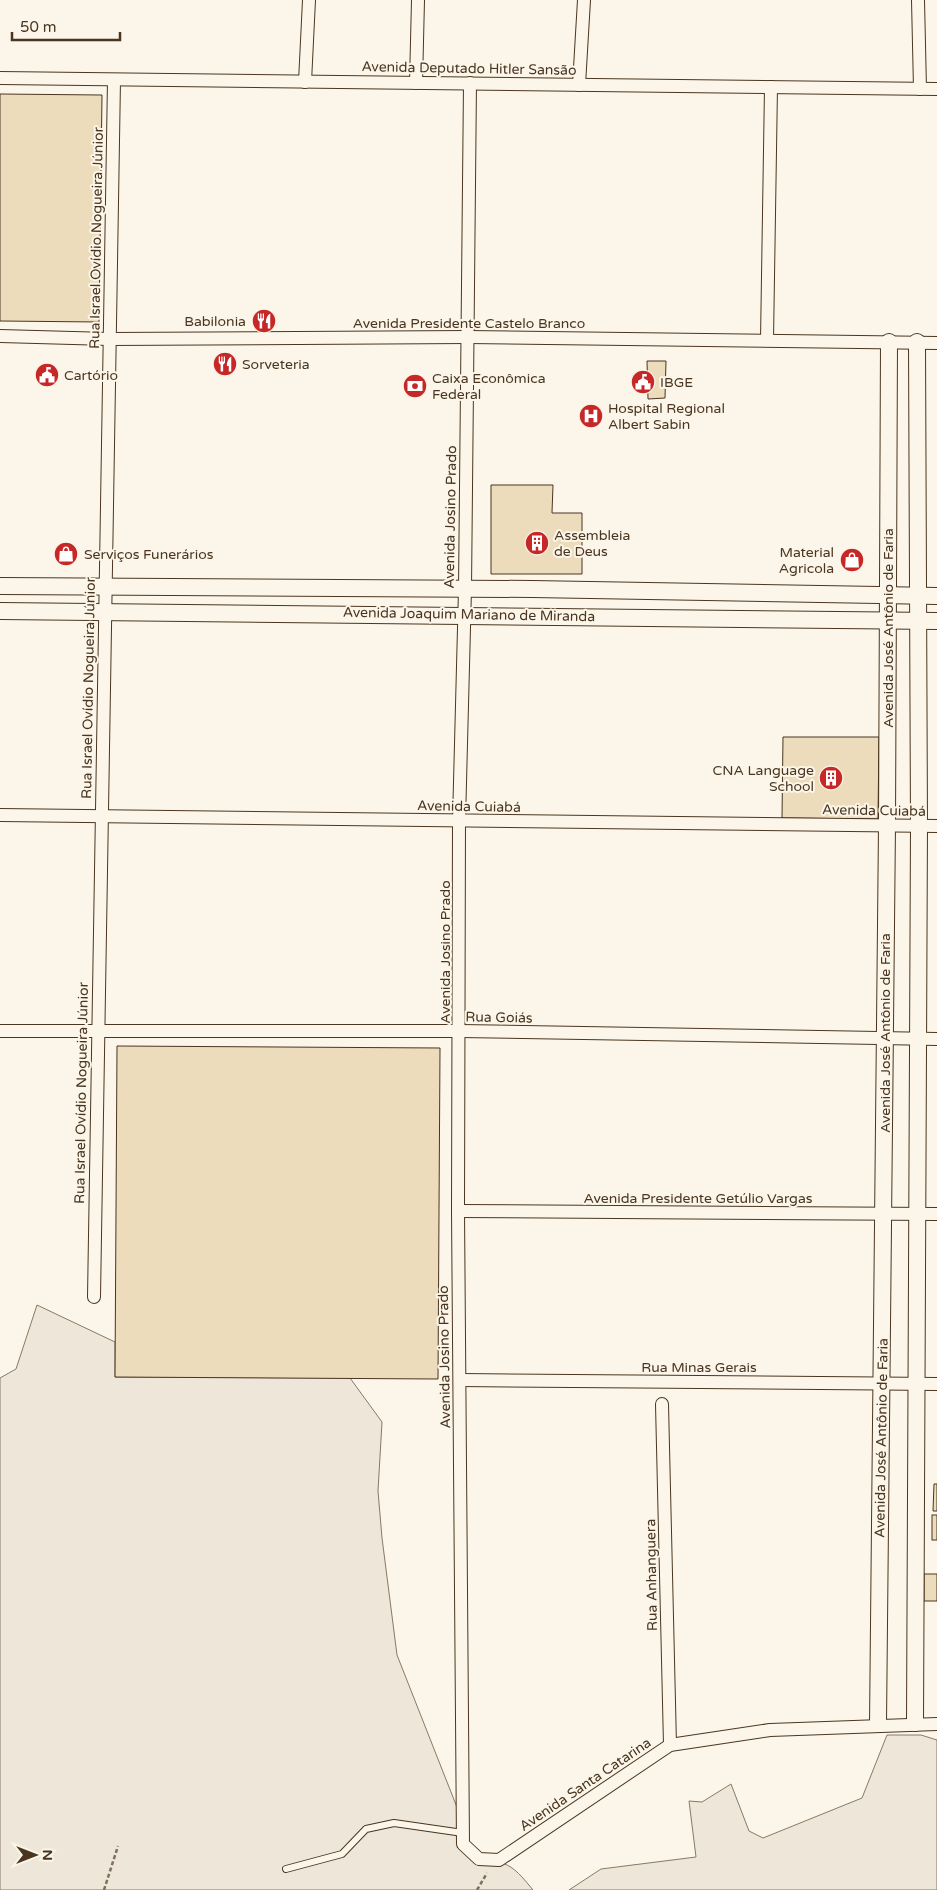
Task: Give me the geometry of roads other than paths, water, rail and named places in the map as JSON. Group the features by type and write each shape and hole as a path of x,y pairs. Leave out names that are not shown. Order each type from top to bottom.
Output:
{"street":[{"path":"305,82 309,0"},
{"path":"416,83 418,0"},
{"path":"580,85 584,0"},
{"path":"918,0 920,89"},
{"name":"Avenida Deputado Hitler Sansão","path":"0,78 937,89"},
{"name":"Rua Israel Ovídio Nogueira Júnior","path":"94,1297 96,1031 114,80"},
{"name":"Avenida Josino Prado","path":"462,1827 458,1211 460,1031 459,821 465,589 470,83"},
{"path":"767,340 770,87"},
{"name":"Avenida Presidente Castelo Branco","path":"0,336 109,338 468,337 937,343"},
{"name":"Avenida José Antônio de Faria","path":"878,1724 880,1383 884,1214 889,342"},
{"path":"915,1724 919,826 917,342"},
{"name":"Avenida Joaquim Mariano de Miranda","path":"0,586 609,590 937,596"},
{"path":"609,590 610,616"},
{"name":"Avenida Joaquim Mariano de Miranda","path":"0,610 937,621"},
{"name":"Avenida Cuiabá","path":"0,815 937,826"},
{"name":"Rua Goiás","path":"0,1031 460,1031 937,1039"},
{"name":"Avenida Presidente Getúlio Vargas","path":"458,1211 937,1214"},
{"name":"Rua Minas Gerais","path":"460,1380 937,1384"},
{"name":"Rua Anhanguera","path":"662,1404 670,1745"},
{"name":"Avenida Santa Catarina","path":"462,1827 463,1844 479,1859 500,1860 670,1745 770,1730 878,1724 937,1724"}],"lane":[{"path":"286,1869 342,1854 366,1829 394,1822 462,1827"}],"place":[{"name":"Babilonia","path":"264,321"},
{"name":"Sorveteria","path":"225,364"},
{"name":"Cartório","path":"47,375"},
{"name":"IBGE","path":"643,382"},
{"name":"Caixa Econômica Federal","path":"415,386"},
{"name":"Hospital Regional Albert Sabin","path":"591,416"},
{"name":"Assembleia de Deus","path":"537,543"},
{"name":"Serviços Funerários","path":"66,554"},
{"name":"Material Agricola","path":"852,560"},
{"name":"CNA Language School","path":"831,778"}]}
